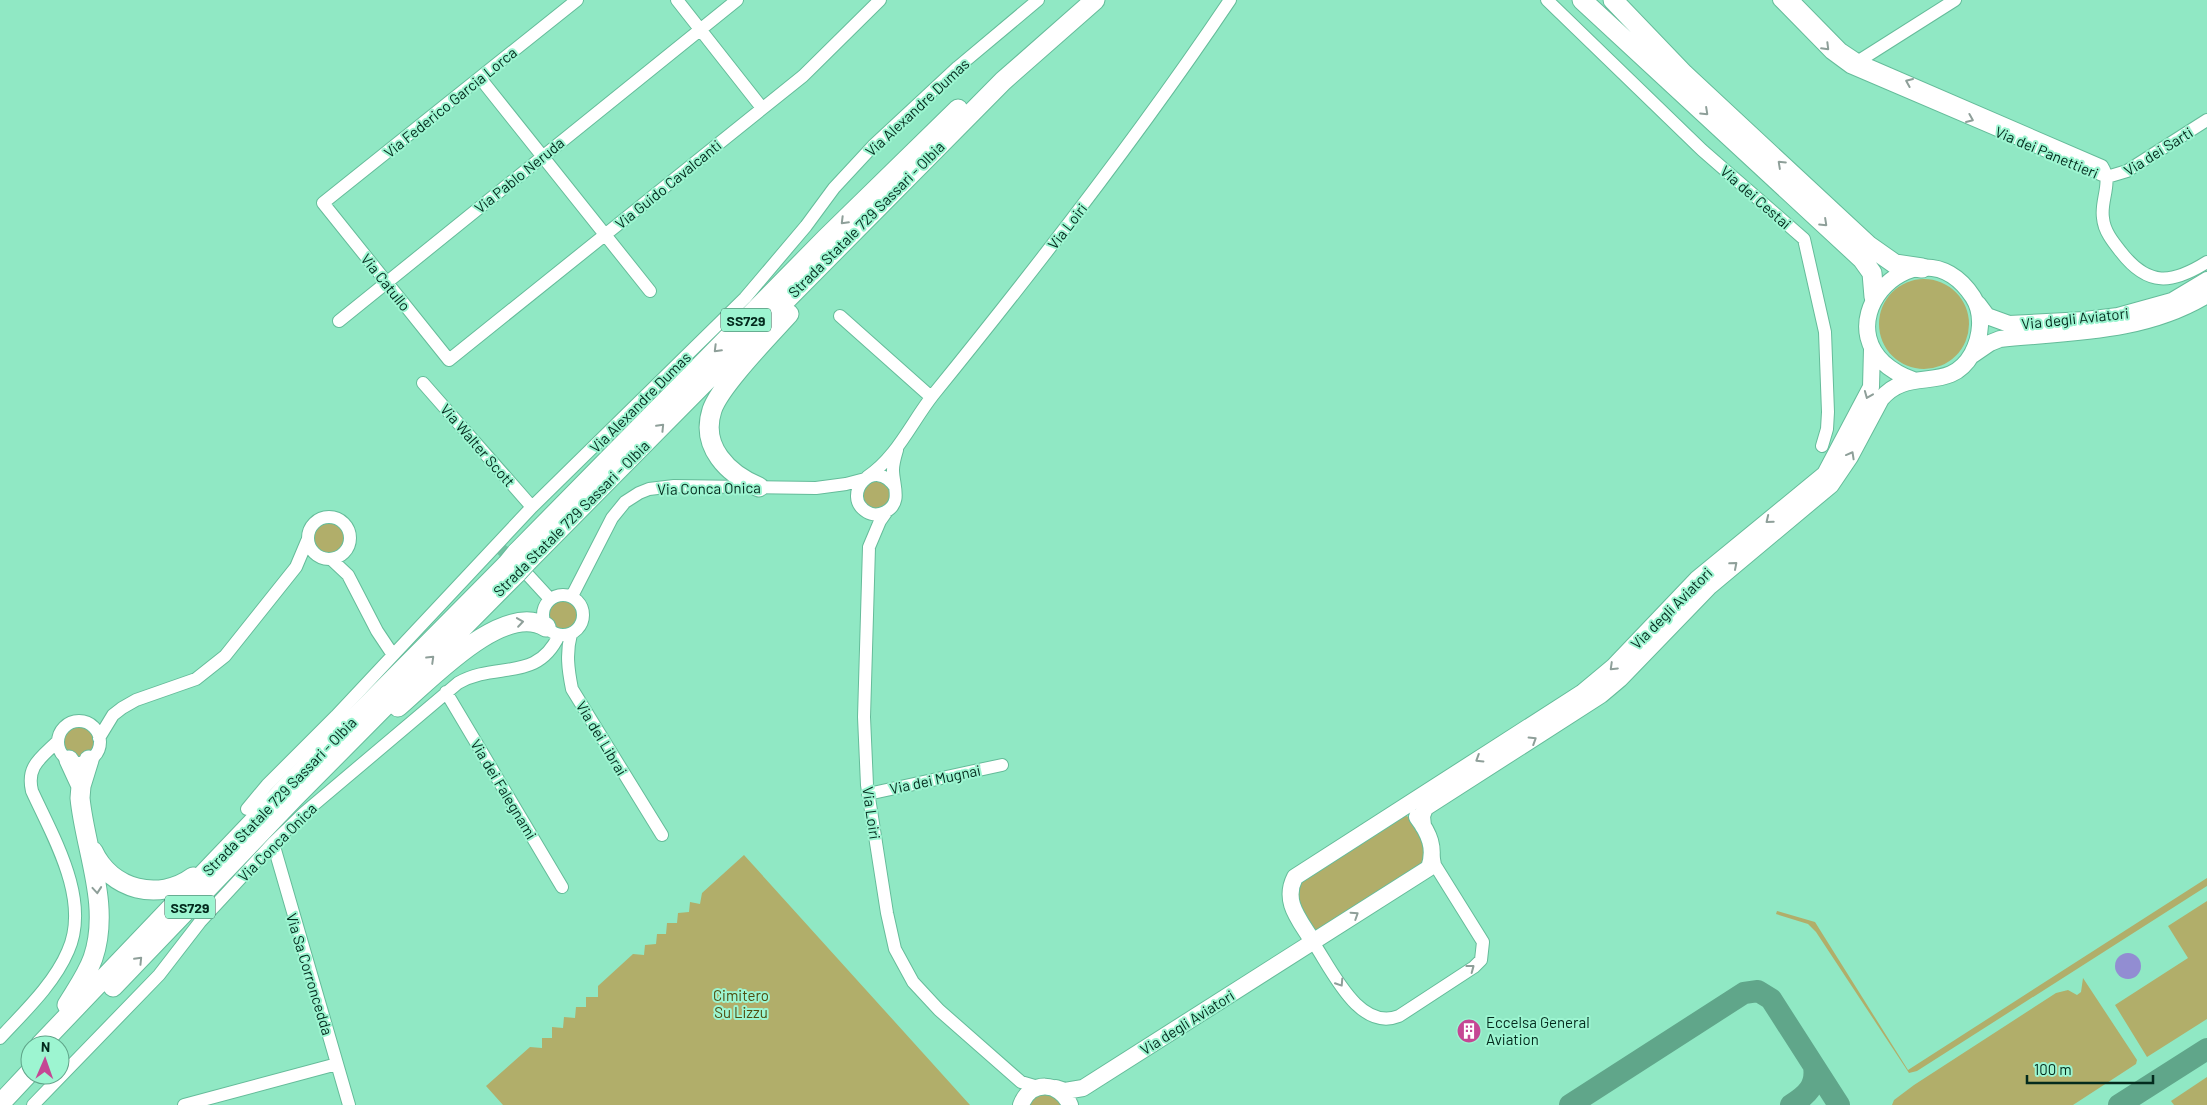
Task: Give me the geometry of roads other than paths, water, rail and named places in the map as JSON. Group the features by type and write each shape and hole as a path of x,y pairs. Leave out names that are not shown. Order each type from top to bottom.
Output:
{"highway":[{"name":"Strada Statale 729 Sassari - Olbia","path":"54,1035 215,862 513,560 826,238 927,138 1074,0"},
{"name":"Strada Statale 729 Sassari - Olbia","path":"55,1035 324,768 513,560 889,197 1003,81 1095,0"},
{"path":"1582,0 1677,76"},
{"path":"1589,0 1868,245 1894,264 1922,268"},
{"path":"1602,0 1862,258 1872,273 1874,297"},
{"path":"1613,0 1677,76"},
{"path":"759,487 731,472 716,453 710,434 712,410 716,401 889,197"},
{"path":"324,768 493,630 521,621 534,621 559,632"},
{"path":"62,751 80,786"},
{"path":"51,1035 93,957 98,930 98,906 89,842 81,811 80,786 89,760"},
{"path":"89,842 97,860 110,874 127,886 147,890 167,890 183,885 215,862"},
{"path":"0,1088 20,1067"},
{"path":"0,1104 20,1083"}],"main road":[{"path":"1922,268 1938,270 1954,276 1966,287 1975,300 1980,319 1979,338 1971,356 1960,368 1946,377 1929,381 1913,380 1896,373 1882,362 1872,347 1867,322 1874,297 1882,287 1893,277 1906,271 1922,268"},
{"name":"Via degli Aviatori","path":"1975,300 1988,316 2009,324 2085,320 2118,316 2172,301 2207,280"},
{"name":"Via degli Aviatori","path":"1971,356 1990,343 2000,339 2079,332 2136,324 2186,307 2207,295"},
{"name":"Via degli Aviatori","path":"1314,942 1290,901 1289,892 1295,876 1547,716 1598,680 1698,580 1825,474 1871,387 1872,347"},
{"name":"Via degli Aviatori","path":"1423,826 1422,816 1425,808 1570,716 1601,695 1620,678 1710,586 1831,485 1850,456 1881,399 1889,389 1913,380"},
{"path":"1397,811 1412,813 1423,826 1432,849"},
{"name":"Via degli Aviatori","path":"1083,1088 1429,868 1432,849"},
{"path":"1021,1104 1030,1091 1038,1087 1056,1088 1065,1091 1083,1088"},
{"path":"1056,1088 1063,1093 1070,1105 1083,1088"}],"street":[{"name":"Via Federico Garcia Lorca","path":"323,203 577,0"},
{"path":"677,0 762,108"},
{"name":"Via Pablo Neruda","path":"339,321 737,0"},
{"name":"Via Guido Cavalcanti","path":"449,360 821,61 880,0"},
{"name":"Via Alexandre Dumas","path":"247,809 267,785 393,655 513,560 532,507 745,298 806,226 834,188 873,146 958,67 1038,0"},
{"name":"Via Loiri","path":"866,478 881,468 897,448 931,398 978,341 1109,172 1230,0"},
{"name":"Via dei Cestai","path":"1548,0 1561,5 1702,150 1804,239 1825,332 1828,412 1827,429 1822,446"},
{"name":"Via dei Panettieri","path":"1779,0 1831,53 2099,163 2107,177"},
{"name":"Via dei Panettieri","path":"1793,0 1854,64"},
{"path":"1854,64 1956,0"},
{"path":"480,78 606,234 650,292"},
{"name":"Via dei Sarti","path":"2107,177 2127,171 2207,120"},
{"path":"2107,177 2102,208 2103,222 2111,240 2137,270 2151,278 2172,278 2188,274 2207,262"},
{"name":"Via Catullo","path":"323,203 449,360"},
{"path":"840,316 931,398"},
{"name":"Via Walter Scott","path":"423,383 532,507"},
{"name":"Via Loiri","path":"895,487 893,470 897,448"},
{"path":"861,507 874,514 887,511 896,501 895,487 886,477 879,475 866,478 857,492 861,507 867,523 869,547"},
{"name":"Via Conca Onica","path":"572,596 612,518 625,502 639,493 649,489 674,486 816,488 846,484 866,478"},
{"name":"Via Conca Onica","path":"816,488 847,494 861,507"},
{"name":"Via Loiri","path":"887,511 880,521 869,547 864,717 868,794 887,913 896,949 902,965 913,982 939,1010 1008,1072 1028,1086 1038,1087"},
{"path":"296,567 325,558 338,557 346,550 350,541 348,528 344,523 332,517 319,519 314,523 308,534 308,541 313,552 325,558 348,575"},
{"path":"99,738 96,730 87,723 79,721 67,724 59,734 62,751 78,763 89,760 97,752 99,738 113,716 122,708 136,700 177,687 211,668 241,637 296,567 308,541"},
{"path":"346,550 348,575 377,630 393,655"},
{"path":"513,560 550,599"},
{"path":"558,595 572,596 580,603 584,613 579,628 559,632 543,612 550,599 558,595"},
{"name":"Via Conca Onica","path":"33,1105 160,975 200,922 273,843 304,813 446,692 471,676 533,665 543,660 550,652 559,632"},
{"name":"Via dei Librai","path":"559,632 567,648 568,669 572,689 662,835"},
{"name":"Via dei Falegnami","path":"446,692 562,887"},
{"path":"87,723 113,716"},
{"path":"0,1038 46,986 62,964 72,938 74,910 69,876 32,791 29,779 32,768 38,761 62,751"},
{"name":"Via dei Mugnai","path":"868,794 1002,764"},
{"name":"Via Sa Corroncedda","path":"273,843 349,1105"},
{"path":"1314,942 1347,994 1362,1011 1379,1020 1388,1020 1399,1016 1474,967 1481,960 1483,942 1435,865 1432,849"},
{"path":"184,1105 337,1064"},
{"name":"Via Loiri","path":"1008,1072 1015,1082 1021,1104"}],"tunnel":[{"path":"501,549 516,563"}],"place":[{"name":"Eccelsa General Aviation","path":"1469,1031"}],"park label":[{"name":"Cimitero Su Lizzu","path":"741,1004"}]}
